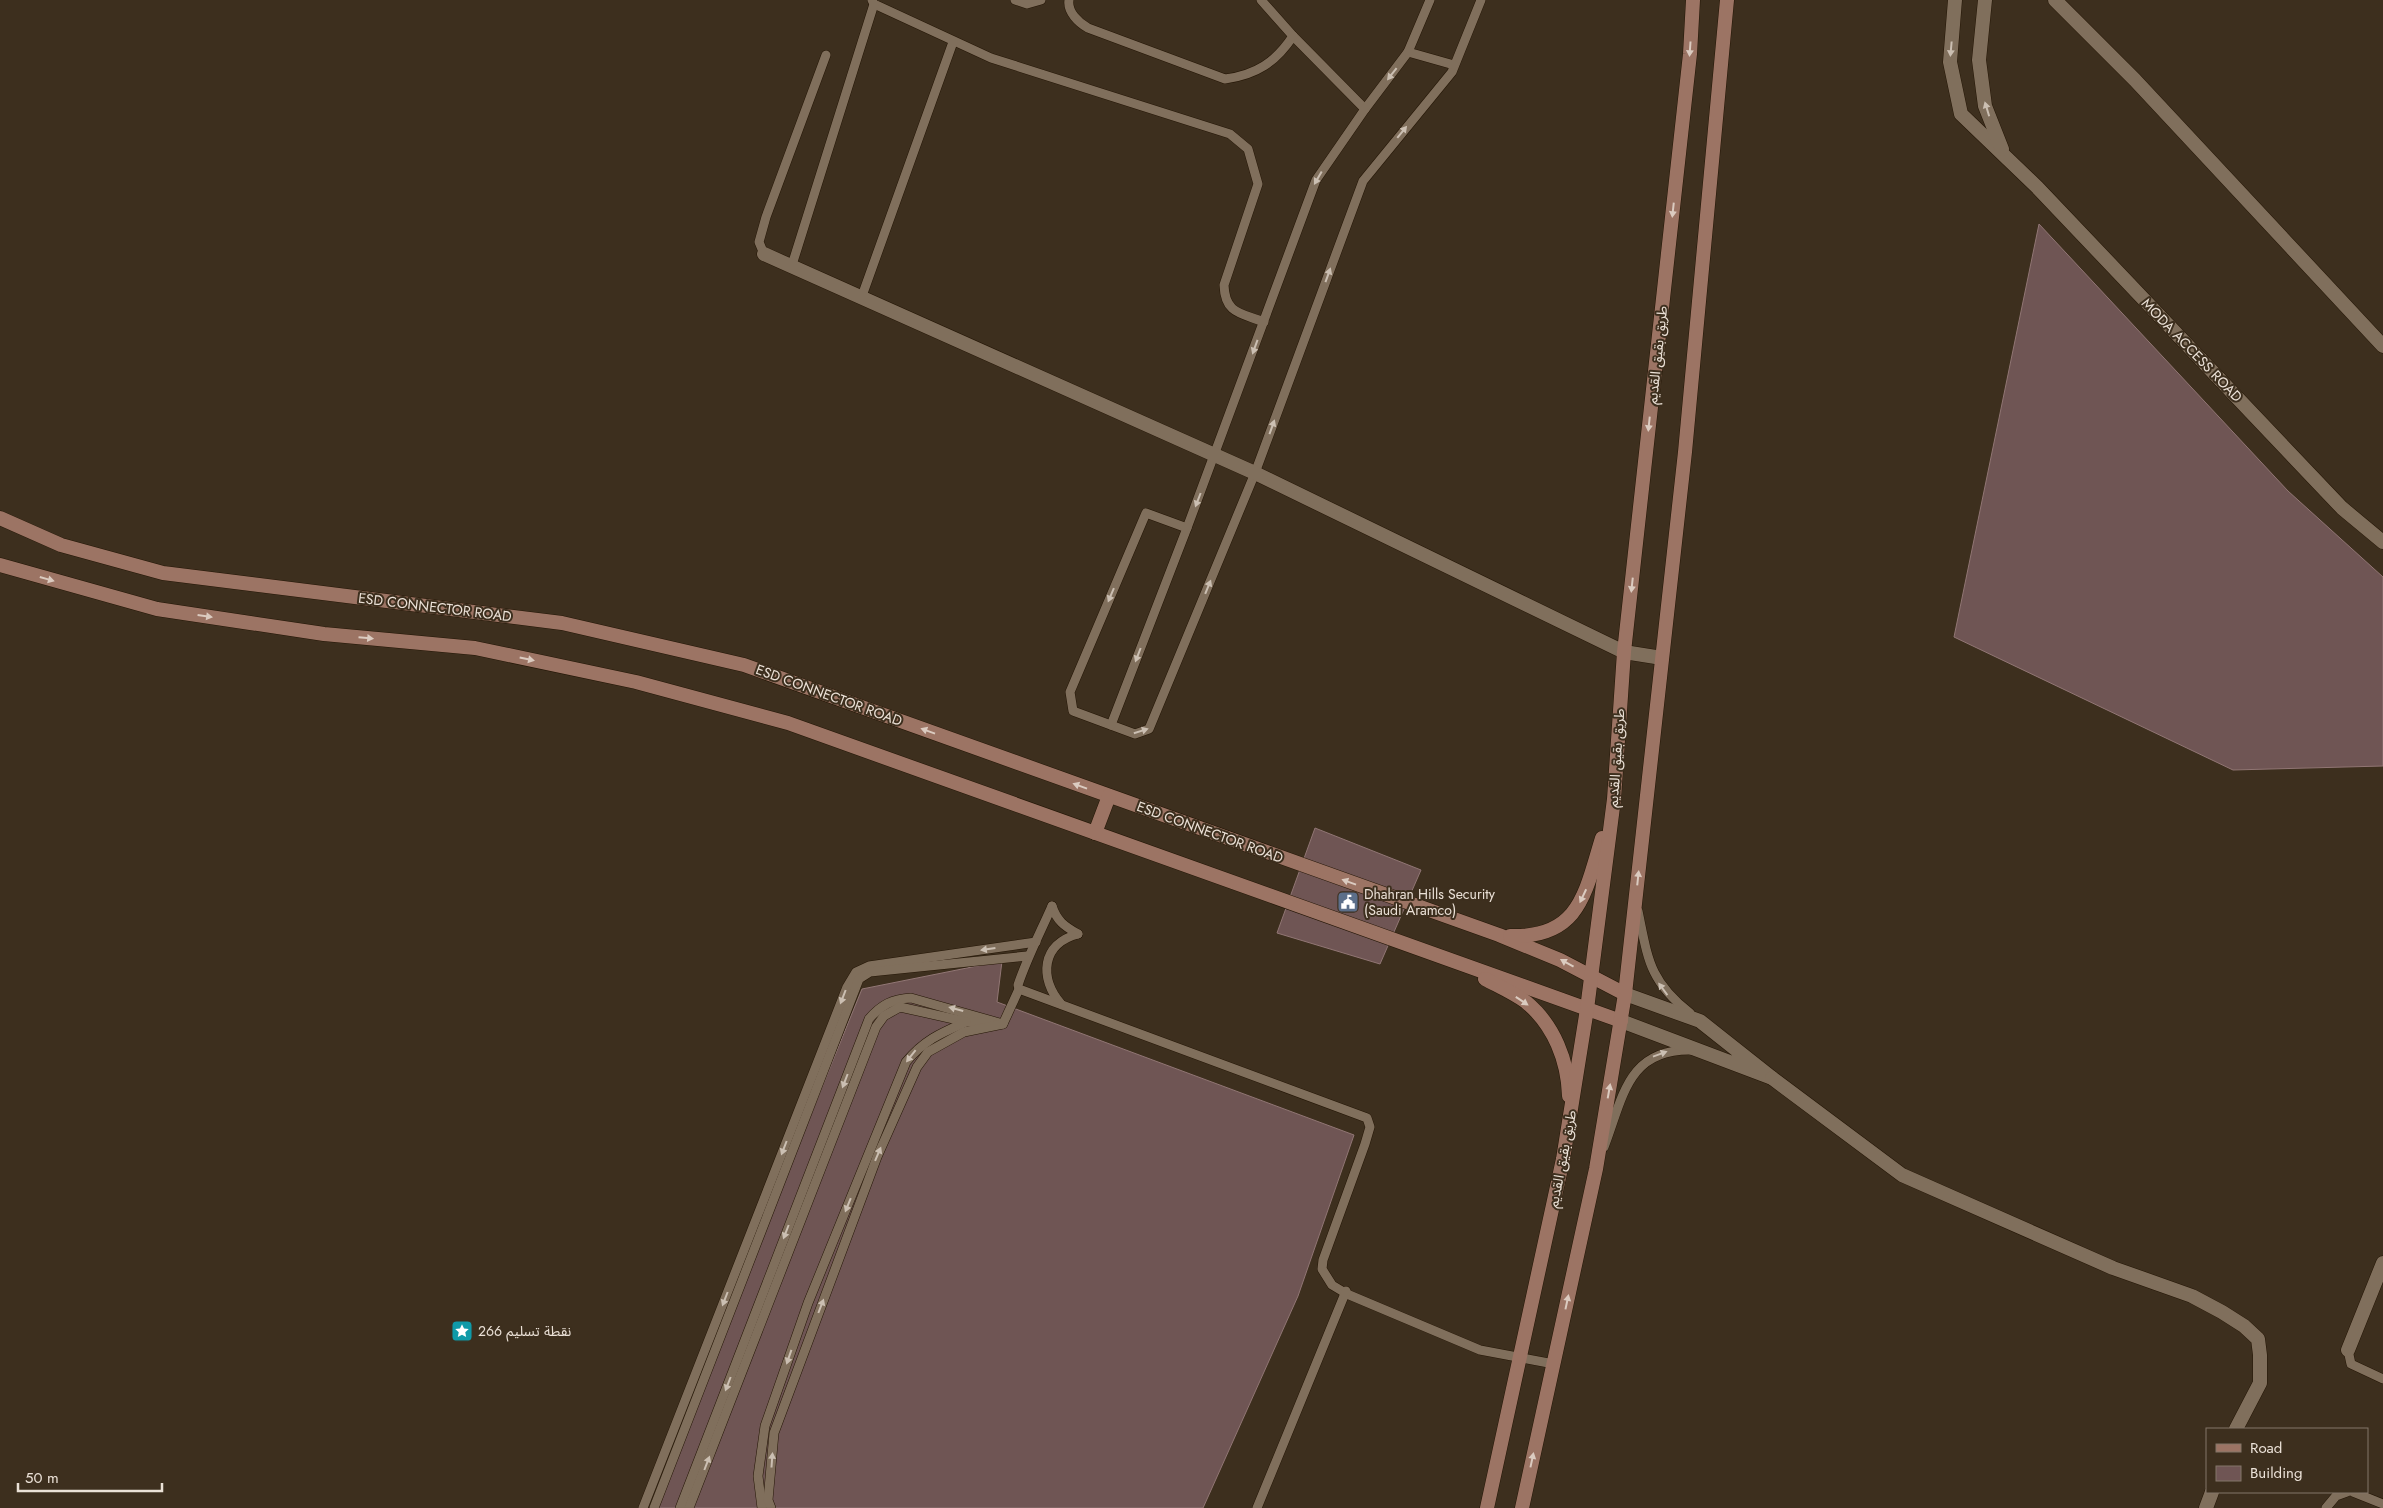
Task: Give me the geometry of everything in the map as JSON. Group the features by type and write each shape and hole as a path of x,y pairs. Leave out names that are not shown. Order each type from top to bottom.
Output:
{"main road":[{"name":"طريق بقيق القديم","path":"1487,1508 1570,1122 1587,1009 1614,799 1624,652 1690,54 1693,0"},
{"path":"1522,1508 1596,1169 1625,994 1686,442 1727,0"},
{"name":"ESD CONNECTOR ROAD","path":"0,518 61,545 163,573 562,623 744,665 1499,935 1560,960 1625,994"},
{"path":"0,565 157,609 324,634 475,648 636,682 788,723 1621,1021"},
{"path":"1095,833 1109,796"},
{"path":"1499,935 1531,936 1550,930 1566,921 1578,908 1586,889 1614,799"},
{"path":"1449,959 1525,1002 1552,1033 1559,1047 1568,1086 1570,1122"}],"street":[{"name":"MODA ACCESS ROAD","path":"1955,0 1950,62 1962,114 2004,154 2342,508 2383,542"},
{"name":"MODA ACCESS ROAD","path":"1985,0 1979,60 1985,106 2004,154"},
{"path":"2054,0 2135,80 2383,346"},
{"path":"764,254 862,296 1255,473 1624,652 1662,658"},
{"path":"1625,994 1700,1021 1772,1078 1902,1174 2113,1268 2192,1296 2244,1326 2258,1339 2260,1383 2237,1428"},
{"path":"1621,1021 1772,1078"},
{"path":"2348,1350 2383,1263"},
{"path":"2206,1508 2212,1493"}],"lane":[{"path":"1015,0 1027,4 1041,0"},
{"path":"1069,0 1068,4 1079,23 1088,28 1225,79 1242,77 1270,62 1282,53 1293,36"},
{"path":"1261,0 1364,109"},
{"path":"1111,725 1215,455 1316,180 1364,109 1408,52 1430,0"},
{"path":"1187,528 1146,513 1070,692 1073,711 1134,734 1149,729 1255,473 1363,181 1452,72 1481,0"},
{"path":"792,265 873,2 953,42 991,58 1230,134 1248,149 1258,184 1224,285 1225,299 1231,309 1264,322"},
{"path":"862,296 953,42"},
{"path":"1408,52 1454,66"},
{"path":"764,254 759,242 766,217 826,55"},
{"path":"1636,900 1653,973 1670,998 1700,1021"},
{"path":"1003,1024 1019,989 1018,985 1027,956 1036,942 1052,906 1063,926 1078,934 1066,937 1061,942 1048,960 1045,969 1054,996 1061,1005"},
{"path":"643,1508 847,987 856,972 868,966 1036,942"},
{"path":"654,1508 859,979 870,972 1027,956"},
{"path":"1019,989 1367,1118 1370,1127 1322,1269 1332,1285 1346,1291 1347,1294 1480,1350 1554,1364"},
{"path":"680,1508 869,1019 880,1006 895,999 911,998 1003,1024"},
{"path":"689,1508 876,1027 884,1016 900,1007 966,1022 1003,1024"},
{"path":"762,1508 758,1476 766,1426 808,1303 906,1062 918,1047 938,1034 966,1022"},
{"path":"771,1508 768,1500 774,1432 877,1157 917,1066 928,1052 964,1032 1003,1024"},
{"path":"1596,1169 1632,1076 1642,1064 1666,1051 1699,1050"},
{"path":"1257,1508 1346,1291"},
{"path":"2348,1350 2351,1364 2383,1379"},
{"path":"2326,1508 2336,1496 2344,1493"},
{"path":"2356,1493 2383,1504"}],"building":[{"path":"2039,224 2288,491 2383,577 2383,766 2233,770 1954,637"},
{"name":"Dhahran Hills Security (Saudi Aramco)","path":"1315,828 1421,870 1380,964 1277,933"},
{"path":"1002,961 997,1002 1354,1135 1298,1296 1203,1508 651,1508 862,989"}],"place":[{"name":"Dhahran Hills Security (Saudi Aramco)","path":"1348,902"},
{"name":"نقطة تسليم 266","path":"462,1331"}]}
